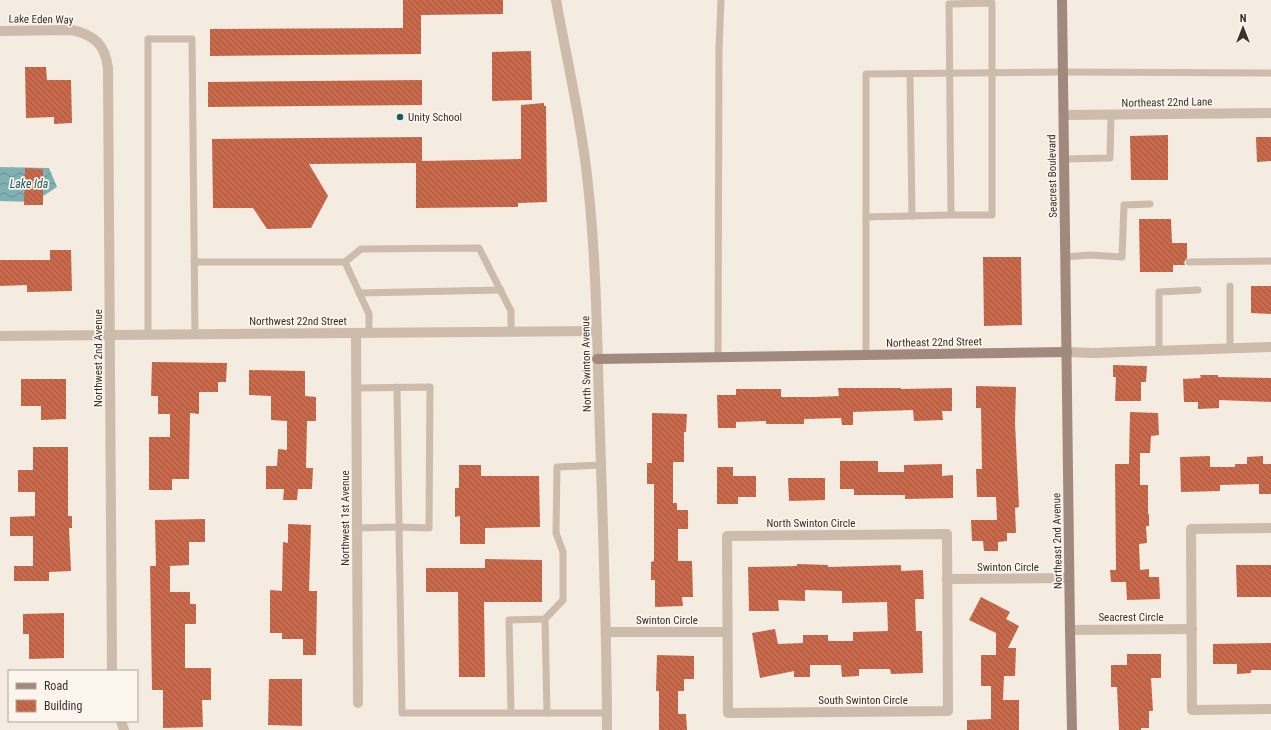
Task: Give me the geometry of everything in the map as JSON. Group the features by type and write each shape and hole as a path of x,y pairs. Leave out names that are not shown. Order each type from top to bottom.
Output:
{"street":[{"name":"North Swinton Avenue","path":"556,0 586,166 593,232 606,632 607,730"},
{"name":"Seacrest Boulevard","path":"1062,0 1067,352"},
{"name":"Lake Eden Way","path":"0,31 72,30 93,38 101,46"},
{"name":"Northwest 2nd Avenue","path":"101,46 106,57 108,68 112,670"},
{"name":"Northeast 22nd Lane","path":"1064,115 1271,113"},
{"name":"Northwest 22nd Street","path":"0,336 597,331"},
{"name":"Northwest 1st Avenue","path":"356,333 358,703"},
{"name":"Northeast 22nd Street","path":"597,358 1067,352 1093,353 1271,347"},
{"name":"Northeast 2nd Avenue","path":"1067,352 1072,730"},
{"path":"1271,528 1191,529 1192,710 1271,710"},
{"name":"North Swinton Circle","path":"727,632 727,536 947,534 947,579"},
{"name":"Swinton Circle","path":"947,579 1069,578"},
{"name":"South Swinton Circle","path":"727,632 728,713 948,712 947,579"},
{"name":"Seacrest Circle","path":"1070,630 1192,629"},
{"name":"Swinton Circle","path":"606,632 727,632"}],"lane":[{"path":"718,357 719,49 721,0"},
{"path":"866,217 992,215 992,3 949,4 951,215"},
{"path":"148,335 148,40 192,39 195,334"},
{"path":"866,355 866,74 1063,72 1271,73"},
{"path":"910,74 912,216"},
{"path":"1064,159 1110,158 1111,114"},
{"path":"1065,257 1090,255 1122,257 1124,204 1150,204"},
{"path":"194,262 345,262 361,249 479,248 511,311 511,332"},
{"path":"1189,262 1271,261"},
{"path":"345,262 369,314 369,333"},
{"path":"1230,286 1230,348"},
{"path":"359,293 501,290"},
{"path":"1159,350 1159,292 1198,290"},
{"path":"397,387 402,713 607,713"},
{"path":"357,388 430,387 429,528 357,528"},
{"path":"547,713 545,619 563,600 563,552 556,533 557,467 601,465"},
{"path":"511,712 509,620 545,619"}],"water":[{"name":"Lake Ida","path":"0,167 49,168 57,187 34,202 0,201"}],"building":[{"path":"403,0 503,0 503,14 421,15 421,54 210,56 210,29 403,28"},
{"path":"531,51 532,100 492,101 492,52"},
{"path":"25,67 46,67 47,80 71,80 72,123 54,124 54,117 26,118"},
{"path":"422,80 422,105 208,107 208,82"},
{"path":"544,103 544,106 546,106 547,202 518,203 518,207 416,208 416,163 309,164 328,196 311,228 267,229 253,208 213,208 212,139 422,137 422,161 521,159 521,105"},
{"path":"1168,135 1168,180 1131,180 1130,136"},
{"path":"1256,137 1271,137 1271,161 1257,162"},
{"path":"25,168 43,169 43,205 24,205"},
{"path":"1139,219 1171,219 1172,243 1187,243 1187,258 1184,262 1185,265 1173,265 1173,272 1140,272"},
{"path":"50,250 71,250 72,291 27,292 27,285 0,286 0,260 50,260"},
{"path":"983,257 1021,257 1022,325 984,326"},
{"path":"1251,286 1271,286 1271,314 1251,313"},
{"path":"152,362 227,363 226,382 218,382 218,392 199,392 199,414 190,413 189,479 172,479 172,490 149,490 149,437 170,437 170,414 158,414 158,396 151,396"},
{"path":"1113,365 1147,366 1146,382 1141,382 1141,401 1115,401 1116,377 1113,377"},
{"path":"249,370 305,371 305,396 316,397 316,421 307,421 306,468 313,468 312,489 298,489 297,500 283,500 284,489 266,489 266,466 277,466 278,449 287,450 287,421 271,420 271,396 249,395"},
{"path":"1200,375 1218,375 1218,377 1271,378 1271,402 1219,400 1219,408 1198,409 1198,402 1184,402 1183,379 1201,378"},
{"path":"21,379 66,379 66,419 41,420 41,406 21,406"},
{"path":"976,386 1016,387 1015,423 1019,507 1015,508 1016,533 1007,533 1007,541 998,542 998,551 984,551 983,541 972,541 971,520 997,520 996,497 977,497 976,469 982,469 981,408 976,408"},
{"path":"838,388 952,388 952,411 942,411 943,420 914,421 913,410 853,412 853,425 842,425 841,418 804,419 804,424 766,424 766,421 736,422 736,428 718,428 717,395 736,395 736,389 781,389 781,397 839,396"},
{"path":"1130,412 1158,413 1159,435 1151,436 1150,453 1140,453 1140,485 1148,485 1149,526 1146,526 1147,543 1139,544 1140,570 1149,569 1149,577 1159,577 1160,599 1127,600 1126,582 1111,582 1110,570 1116,570 1115,464 1129,464"},
{"path":"652,413 687,414 686,432 684,432 684,462 673,462 673,503 677,503 677,510 688,510 688,529 678,529 678,561 692,561 693,597 682,597 683,606 655,607 655,580 651,580 651,562 654,561 654,484 647,484 647,463 652,463"},
{"path":"33,447 68,447 68,516 72,516 72,528 69,528 71,571 49,572 49,581 14,581 14,566 33,566 33,536 10,536 10,517 35,516 35,492 18,492 18,470 33,470"},
{"path":"1210,456 1210,467 1235,467 1235,464 1247,464 1247,457 1263,456 1263,464 1271,464 1271,494 1259,494 1259,484 1220,485 1220,491 1181,492 1180,457"},
{"path":"840,461 878,461 878,472 904,472 904,465 942,464 942,476 953,475 953,498 905,499 905,495 854,495 854,489 840,489"},
{"path":"459,465 481,465 481,476 539,476 540,527 485,528 485,544 460,544 460,516 455,517 455,488 459,488"},
{"path":"717,467 733,467 733,476 756,476 756,497 738,497 738,504 717,504"},
{"path":"788,478 825,478 825,500 789,501"},
{"path":"205,519 205,542 189,542 189,565 170,566 170,592 190,592 190,604 196,604 196,624 185,624 185,668 211,668 211,700 202,700 203,727 163,728 163,690 152,690 150,566 156,566 155,520"},
{"path":"288,524 311,525 309,591 317,591 316,655 303,655 303,639 282,639 282,633 270,633 270,590 282,591 283,542 288,543"},
{"path":"485,559 542,560 542,602 484,602 485,677 459,677 458,592 426,592 426,568 485,568"},
{"path":"797,564 828,565 828,567 901,565 901,571 923,570 924,599 915,599 916,631 922,631 923,673 891,674 890,669 859,669 859,676 842,677 841,665 810,665 810,677 794,677 794,671 760,678 752,633 775,629 778,644 803,643 803,635 828,635 828,641 853,641 853,632 888,631 887,602 842,603 842,591 805,590 805,601 778,600 779,611 749,611 748,567 797,566"},
{"path":"1236,565 1271,565 1271,597 1237,597"},
{"path":"981,597 1010,612 1006,619 1019,626 1008,648 1016,648 1015,676 1004,676 1003,700 1019,700 1019,730 967,730 967,720 991,719 991,686 981,686 981,655 996,655 996,633 969,620"},
{"path":"64,613 64,658 29,659 29,634 23,634 23,614"},
{"path":"1271,643 1271,670 1251,670 1251,673 1237,674 1237,664 1213,664 1213,644"},
{"path":"1127,654 1161,654 1161,678 1151,678 1153,711 1149,711 1149,728 1141,728 1141,730 1119,730 1117,687 1111,687 1111,665 1127,665"},
{"path":"657,655 694,656 694,679 684,679 684,691 678,691 678,714 686,714 687,730 659,730 659,691 656,691"},
{"path":"269,679 302,679 302,726 268,725"}],"place":[{"name":"Unity School","path":"400,117"}]}
